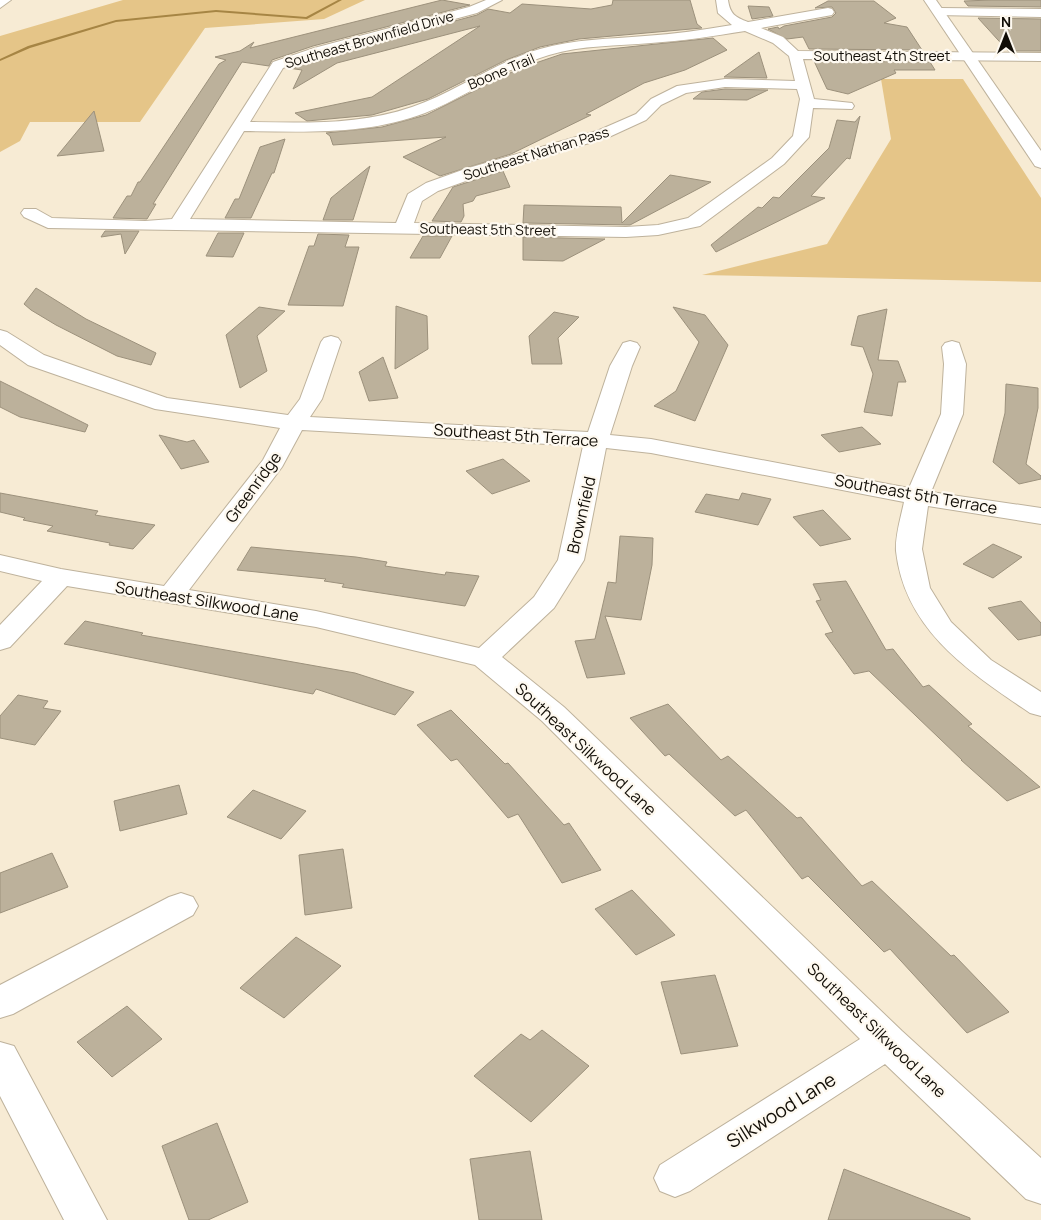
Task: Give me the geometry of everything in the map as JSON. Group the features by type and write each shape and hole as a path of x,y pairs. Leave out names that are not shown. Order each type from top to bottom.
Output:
{"street":[{"path":"0,4 5,0"},
{"name":"Southeast Brownfield Drive","path":"178,224 278,65 319,51 473,10 496,0"},
{"path":"722,0 724,13 731,20 778,40 795,55 806,103 847,106"},
{"path":"934,6 1041,14"},
{"path":"934,6 974,56 1041,164"},
{"name":"Boone Trail","path":"238,126 301,127 356,124 394,118 420,109 520,60 564,48 667,38 828,12"},
{"name":"Southeast 4th Street","path":"795,55 1041,57"},
{"name":"Southeast Nathan Pass","path":"403,228 414,198 432,187 471,173 603,134 641,117 656,102 682,89 725,84 802,85"},
{"name":"Southeast 5th Street","path":"30,213 48,223 145,226 178,224 626,232 658,230 694,222 778,162 801,137 806,103"},
{"name":"Southeast 5th Terrace","path":"0,336 36,360 163,404 294,423 490,432 596,440 678,451 917,496 1041,516"},
{"name":"Greenridge","path":"170,596 274,462 294,423 311,399 332,342"},
{"name":"Brownfield","path":"485,658 544,602 571,560 591,473 596,440 604,424 621,366 630,347"},
{"path":"952,348 955,364 952,414 917,496 909,548 917,588 940,626 981,666 1041,706"},
{"name":"Southeast Silkwood Lane","path":"0,563 60,577 316,619 485,658 553,714 888,1042 1041,1186"},
{"path":"0,641 60,577"},
{"path":"0,1003 181,906"},
{"name":"Silkwood Lane","path":"675,1178 888,1042"},
{"path":"0,1058 86,1220"}],"shaded area":[{"path":"123,0 365,0 324,19 205,28 140,122 30,122 20,141 0,152 0,36"},
{"path":"881,79 963,79 1041,198 1041,282 702,275 827,244 891,139"}],"building":[{"path":"442,0 470,5 313,46 272,60 269,66 242,62 153,204 156,204 147,219 113,218 127,196 131,196 138,182 140,182 219,64 226,60 215,57 240,51 254,42 250,48"},
{"path":"613,0 690,0 697,24 702,28 579,39 540,47 506,60 428,99 372,115 307,121 295,113 372,97 480,26 337,63 293,89 302,70 288,68 325,56 477,15 488,9 510,13 522,4 591,9 612,5"},
{"path":"1041,0 1041,7 968,6 964,1"},
{"path":"828,1 874,1 896,18 884,23 907,27 922,50 809,49 803,37 787,39 768,29 778,27 779,29 784,26 832,17 836,13 832,7 815,8"},
{"path":"748,6 769,7 773,16 752,19"},
{"path":"978,18 1041,19 1041,51 1008,51"},
{"path":"713,38 727,50 685,70 644,83 586,114 591,115 511,154 440,176 403,157 446,137 333,145 330,136 326,133 382,127 426,115 518,69 562,54"},
{"path":"759,52 767,78 724,77"},
{"path":"814,61 930,62 935,70 894,70 896,73 848,94 827,89"},
{"path":"725,89 768,90 747,100 693,99 702,92"},
{"path":"94,111 104,151 57,156"},
{"path":"860,116 850,159 847,158 811,196 825,198 716,252 711,245 758,207 762,208 773,197 779,198 829,148 837,120 855,122"},
{"path":"285,139 274,173 272,173 251,218 225,218 235,199 239,199 260,147"},
{"path":"370,166 353,220 323,220 331,198"},
{"path":"503,171 510,187 476,196 473,201 463,204 464,216 461,222 432,221 453,187"},
{"path":"670,175 711,182 630,225 523,223 524,205 621,207 622,223"},
{"path":"105,231 139,231 125,254 121,234 101,237"},
{"path":"218,233 244,233 233,257 206,256"},
{"path":"318,234 349,235 345,247 359,247 343,306 288,305 309,246 314,246"},
{"path":"423,236 452,236 440,258 410,258"},
{"path":"523,237 605,239 563,261 523,260"},
{"path":"36,288 86,319 156,353 151,365 117,356 31,310 24,304"},
{"path":"396,306 427,316 428,349 395,369"},
{"path":"259,307 285,311 257,336 267,371 240,388 226,335"},
{"path":"673,307 705,315 728,345 695,421 654,406 676,391 699,342"},
{"path":"887,309 878,360 898,361 906,382 898,382 892,416 864,412 873,374 863,347 851,345 858,316"},
{"path":"554,312 579,317 558,338 562,364 532,364 529,336"},
{"path":"383,357 398,398 369,401 359,372"},
{"path":"0,381 88,425 85,432 20,417 0,407"},
{"path":"1006,384 1038,388 1038,408 1026,464 1041,476 1041,479 1019,484 993,462 1005,413"},
{"path":"862,427 881,444 839,452 821,435"},
{"path":"159,435 187,442 194,440 209,462 181,469"},
{"path":"503,459 530,481 492,494 466,471"},
{"path":"0,493 98,511 95,515 155,525 133,549 109,545 110,543 47,531 53,526 23,520 25,518 0,512"},
{"path":"742,493 771,499 758,525 695,512 706,494 739,500"},
{"path":"823,510 851,539 820,546 793,517"},
{"path":"620,536 653,538 652,565 641,620 605,616 625,674 587,678 575,641 595,639 608,582 616,583"},
{"path":"993,544 1022,557 993,578 963,564"},
{"path":"251,547 356,557 387,562 385,566 445,575 446,572 479,576 465,606 342,587 344,584 324,581 326,579 237,570"},
{"path":"846,581 886,650 893,649 923,687 929,685 972,724 968,726 1040,787 1007,801 961,760 869,671 854,674 825,634 833,632 816,601 821,600 813,584"},
{"path":"1021,601 1041,623 1041,635 1018,640 988,608"},
{"path":"85,621 143,633 141,635 355,673 414,692 395,715 316,689 313,694 64,644"},
{"path":"18,695 48,701 43,708 61,711 35,745 0,738 0,716"},
{"path":"668,704 721,760 728,756 797,818 801,817 862,886 872,881 951,956 954,955 1009,1012 967,1033 890,949 884,952 808,876 802,879 746,810 735,816 669,754 665,756 630,718"},
{"path":"451,710 505,764 508,763 564,825 569,823 601,870 562,883 518,814 508,818 457,759 451,761 417,725"},
{"path":"179,785 187,814 120,831 114,801"},
{"path":"253,790 306,811 281,839 227,817"},
{"path":"343,849 352,908 305,915 299,855"},
{"path":"52,853 68,887 0,913 0,873"},
{"path":"632,890 675,935 636,955 595,909"},
{"path":"296,937 341,966 284,1018 240,988"},
{"path":"715,975 738,1046 681,1054 661,982"},
{"path":"127,1006 162,1039 112,1077 77,1042"},
{"path":"542,1030 589,1066 531,1122 474,1076 521,1034 530,1040"},
{"path":"217,1123 248,1202 208,1220 189,1220 162,1146"},
{"path":"530,1151 542,1220 479,1220 470,1159"},
{"path":"844,1169 970,1218 970,1220 828,1220"}],"waterway":[{"path":"0,60 29,47 116,21 216,11 307,18 340,0"}]}
